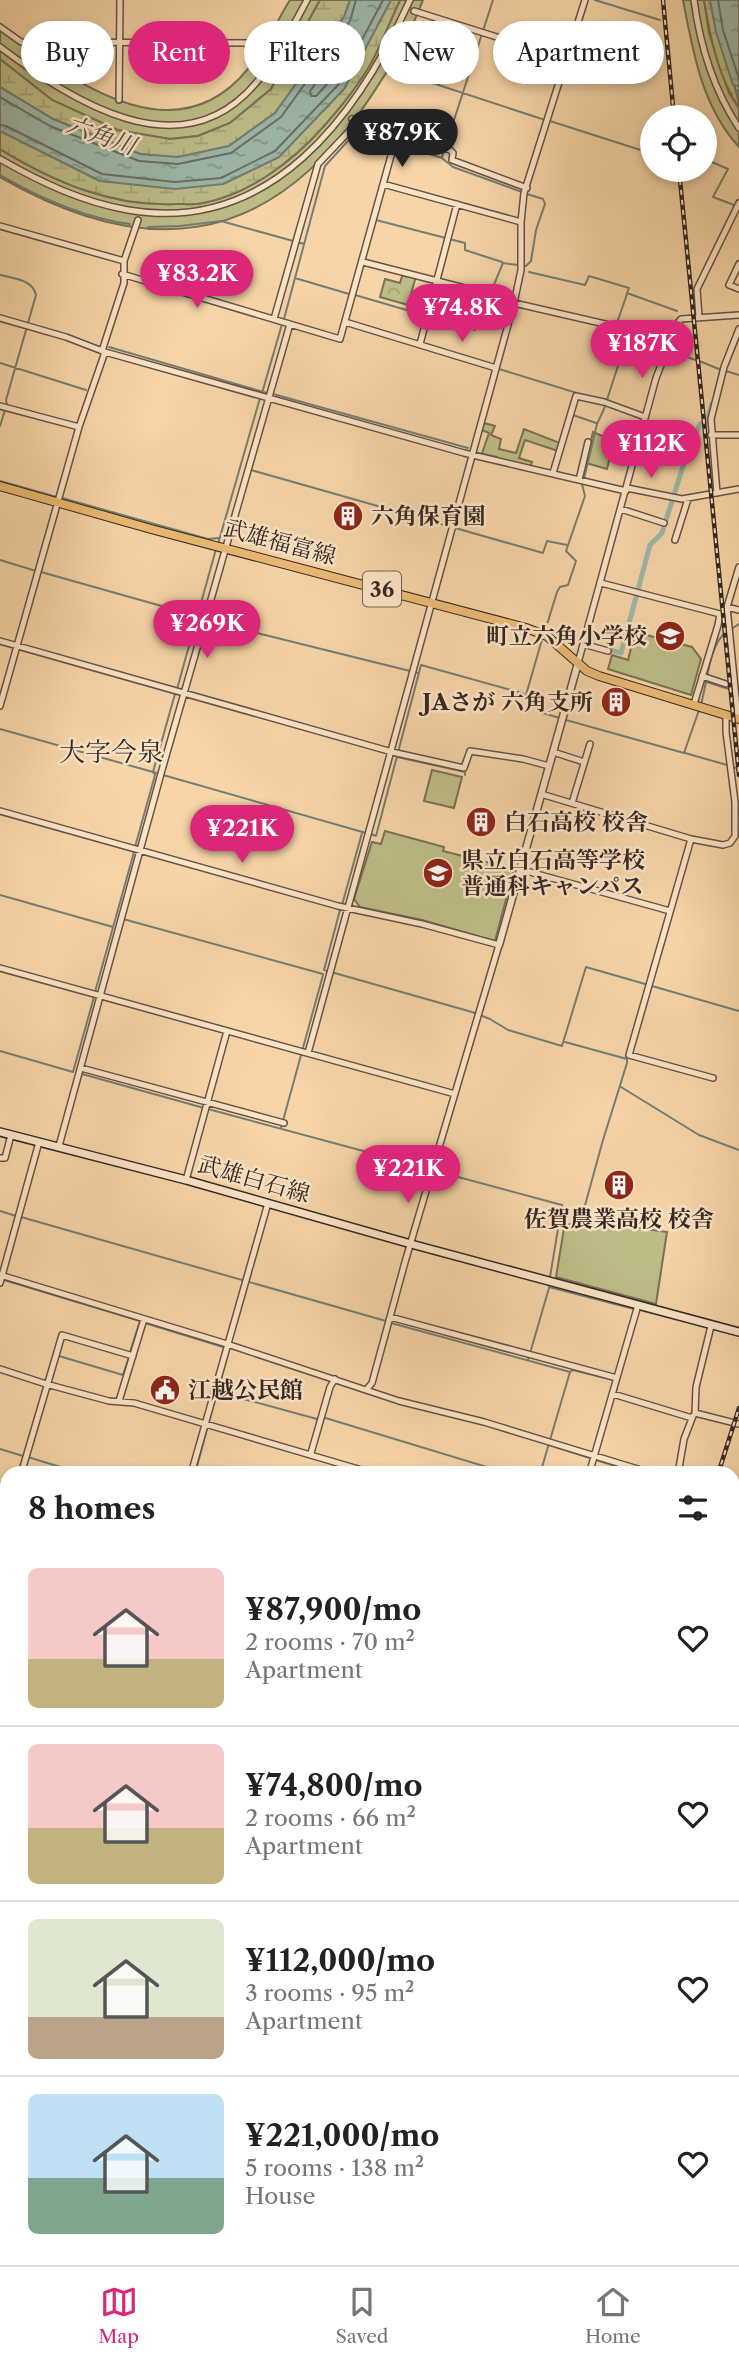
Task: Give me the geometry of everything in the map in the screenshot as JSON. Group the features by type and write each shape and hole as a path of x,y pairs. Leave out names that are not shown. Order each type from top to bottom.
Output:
{"main road":[{"name":"武雄福富線","path":"0,486 58,499 220,547 545,635 587,671 739,718"},
{"name":"武雄白石線","path":"0,1132 186,1180 710,1328 739,1332"}],"street":[{"path":"119,100 120,0"},
{"path":"0,47 56,86 90,105 124,118 157,125 187,125 217,114 255,85 271,63 307,0"},
{"path":"0,159 86,200 126,210 183,213 222,205 262,188 316,146 355,100 380,62 410,0"},
{"path":"579,21 585,0"},
{"path":"694,0 706,61 717,90 739,128"},
{"path":"414,11 493,35"},
{"path":"0,27 21,42 244,43"},
{"path":"304,1052 330,972 343,907 396,753 431,602 514,303 522,262 520,222 526,190 559,84"},
{"path":"59,1146 81,1068 96,994 121,918 136,849 162,771 179,692 205,619 220,547 248,469 282,322 296,242 318,164 355,121 397,136 447,149 453,153 452,160 526,190"},
{"path":"122,274 340,339 397,136"},
{"path":"383,184 520,222"},
{"path":"420,344 457,204"},
{"path":"699,317 697,289 738,205"},
{"path":"0,706 79,427 124,283 124,261 138,220"},
{"path":"731,220 739,224"},
{"path":"0,226 124,261"},
{"path":"363,262 514,303 631,330 667,348"},
{"path":"739,264 729,285 739,289"},
{"path":"366,1389 372,1383 499,945 645,417 667,348 679,320 739,315"},
{"path":"0,318 103,352 473,455 583,481 688,499 739,488"},
{"path":"345,322 496,368"},
{"path":"717,493 711,419 739,329"},
{"path":"554,473 576,396 645,417"},
{"path":"2,408 79,427"},
{"path":"711,435 739,435"},
{"path":"583,481 588,442"},
{"path":"675,540 688,499"},
{"path":"621,509 664,523"},
{"path":"739,567 727,607 739,718"},
{"path":"601,583 720,614 698,705"},
{"path":"727,607 739,610"},
{"path":"0,641 396,753 464,768 470,751 549,766"},
{"path":"583,641 608,651"},
{"path":"706,677 726,684"},
{"path":"541,793 691,839 723,845 730,843 734,838 735,802 726,714"},
{"path":"572,803 590,744"},
{"path":"553,752 584,762"},
{"path":"0,811 343,907 422,924 499,945"},
{"path":"691,839 629,1055 713,1077"},
{"path":"519,869 670,912"},
{"path":"0,968 455,1094"},
{"path":"186,1180 227,1031"},
{"path":"81,1068 282,1123"},
{"path":"0,1158 5,1158 11,1135"},
{"path":"39,1142 1,1278 335,1379 399,1401 484,1422 624,1466"},
{"path":"193,1466 268,1203"},
{"path":"592,1466 638,1308"},
{"path":"119,1401 143,1321"},
{"path":"389,1321 529,1355 617,1380"},
{"path":"679,1466 684,1439 693,1415 696,1387 710,1328"},
{"path":"23,1466 62,1335 131,1355"},
{"path":"0,1369 109,1401 134,1403 351,1466"},
{"path":"311,1453 330,1387 335,1379"},
{"path":"614,1394 739,1424"}],"green space":[{"path":"290,0 320,0 308,21 278,21"},
{"path":"320,0 350,0 341,21 308,21"},
{"path":"391,0 400,0 391,21 380,21"},
{"path":"400,0 423,0 414,21 391,21"},
{"path":"683,0 704,0 709,33 729,93 739,108 739,147 717,116 717,105 712,105 695,59"},
{"path":"704,0 710,0 723,53 738,96 739,108 720,70"},
{"path":"379,23 379,48 365,73 365,49"},
{"path":"0,29 21,43 21,76 0,59"},
{"path":"379,48 380,84 323,157 283,191 241,215 197,227 151,229 102,221 52,203 0,177 0,149 63,182 106,197 152,204 196,204 220,199 269,175 298,152 336,112 358,84 365,84 365,72"},
{"path":"0,59 21,76 21,84 32,84 52,100 118,130 170,139 198,136 230,123 274,84 296,84 275,113 229,146 177,158 140,154 53,119 0,87"},
{"path":"244,73 244,84 274,84 230,123 198,136 170,139 118,131 52,100 32,84 83,84 123,102 156,110 188,108 219,95"},
{"path":"347,84 358,84 323,127 284,164 237,192 203,203 152,204 106,197 63,182 0,149 0,131 100,181 223,184 279,157"},
{"path":"403,273 416,276 408,305 380,297 385,279 400,283"},
{"path":"484,423 495,426 491,435 501,439 499,449 516,453 524,429 560,443 558,451 525,440 519,458 532,462 530,470 480,459 489,433 482,430"},
{"path":"593,432 614,441 607,469 586,463"},
{"path":"635,632 692,647 701,659 691,695 608,669 612,655 628,660"},
{"path":"432,770 462,777 454,808 424,801"},
{"path":"385,831 444,847 443,851 514,869 495,941 422,920 360,907 354,899 372,842 381,844"},
{"path":"577,1219 667,1232 656,1304 556,1277 564,1228"}],"water":[{"path":"350,0 391,0 365,49 365,21 341,21"},
{"path":"710,0 739,0 739,89 733,85 716,32"},
{"path":"296,84 347,84 279,157 223,184 175,189 100,181 0,131 0,87 53,119 140,154 178,157 229,146 275,113"}],"waterway":[{"path":"442,157 493,0"},
{"path":"595,0 660,20"},
{"path":"436,84 545,120"},
{"path":"550,121 640,150"},
{"path":"284,319 325,166 358,130 392,142"},
{"path":"397,144 442,158 453,167 522,192"},
{"path":"717,164 728,169 713,197 734,205"},
{"path":"0,175 63,206 130,224"},
{"path":"355,295 475,330 503,263 526,266 531,261 536,230 545,204 543,199 527,194"},
{"path":"376,220 465,243 465,250 502,262"},
{"path":"148,227 221,221 304,244"},
{"path":"529,272 585,285 589,276 629,288 627,293 677,311"},
{"path":"0,275 27,283 36,295 6,400 7,405"},
{"path":"295,278 349,294"},
{"path":"617,323 627,294"},
{"path":"262,393 282,324"},
{"path":"584,479 597,424 628,335 721,370"},
{"path":"732,354 739,337"},
{"path":"109,347 267,393"},
{"path":"0,363 86,390"},
{"path":"499,369 577,393"},
{"path":"726,371 739,375"},
{"path":"273,394 468,448"},
{"path":"218,544 260,398"},
{"path":"610,650 621,653 650,545 662,533 684,463 700,424 707,421 712,404"},
{"path":"0,426 5,410"},
{"path":"574,413 573,415 596,423"},
{"path":"715,438 739,438"},
{"path":"478,453 497,457"},
{"path":"251,470 543,553 547,541 567,545"},
{"path":"0,481 57,497"},
{"path":"545,631 557,592 560,587 568,585 576,561 566,551 585,496 582,484"},
{"path":"62,498 208,539 219,538"},
{"path":"177,689 216,549"},
{"path":"0,560 36,571"},
{"path":"41,572 261,634 418,673"},
{"path":"731,629 739,624"},
{"path":"701,704 712,655 726,632"},
{"path":"526,695 543,636"},
{"path":"371,834 376,836 421,665 522,693 536,703 539,712 560,718"},
{"path":"707,682 732,690"},
{"path":"0,729 153,772 175,694"},
{"path":"566,720 684,753 699,710"},
{"path":"685,753 727,765"},
{"path":"397,757 465,772 465,775"},
{"path":"733,767 739,769"},
{"path":"135,847 155,775 153,772 157,773"},
{"path":"163,775 366,833"},
{"path":"342,905 362,833"},
{"path":"95,992 134,852"},
{"path":"0,895 113,927"},
{"path":"340,910 324,970 472,1012 508,1030 562,1046 586,967 739,1011"},
{"path":"123,919 323,974"},
{"path":"281,1128 323,975"},
{"path":"73,1072 94,997"},
{"path":"563,1209 582,1212 584,1209 627,1063 627,1059 565,1042"},
{"path":"0,1051 73,1072"},
{"path":"82,1074 204,1108"},
{"path":"621,1087 699,1135 739,1150"},
{"path":"208,1109 430,1169"},
{"path":"436,1171 562,1205 550,1277"},
{"path":"0,1211 16,1216"},
{"path":"21,1217 386,1321"},
{"path":"4,1280 140,1321"},
{"path":"549,1283 549,1287 634,1309"},
{"path":"528,1360 549,1288"},
{"path":"640,1310 739,1336"},
{"path":"130,1352 140,1321"},
{"path":"145,1323 223,1347"},
{"path":"391,1323 570,1372 542,1466"},
{"path":"218,1390 229,1349"},
{"path":"59,1356 123,1375 129,1357"},
{"path":"571,1371 613,1380"},
{"path":"616,1392 618,1381"},
{"path":"218,1392 317,1419 319,1416 484,1466"},
{"path":"197,1466 216,1395"},
{"path":"549,1445 590,1458"},
{"path":"0,1449 23,1456"},
{"path":"28,1457 57,1466"},
{"path":"596,1460 615,1466"}],"railway":[{"path":"663,0 673,105"},
{"path":"680,182 739,775"},
{"path":"721,1466 739,1408"}],"place":[{"name":"六角保育園","path":"348,516"},
{"name":"町立六角小学校","path":"670,636"},
{"name":"JAさが 六角支所","path":"616,702"},
{"name":"白石高校 校舎","path":"481,822"},
{"name":"県立白石高等学校 普通科キャンパス","path":"438,873"},
{"name":"佐賀農業高校 校舎","path":"619,1185"},
{"name":"江越公民館","path":"165,1390"}],"district":[{"name":"大字今泉","path":"111,752"}],"water label":[{"name":"六角川","path":"101,135"}]}
